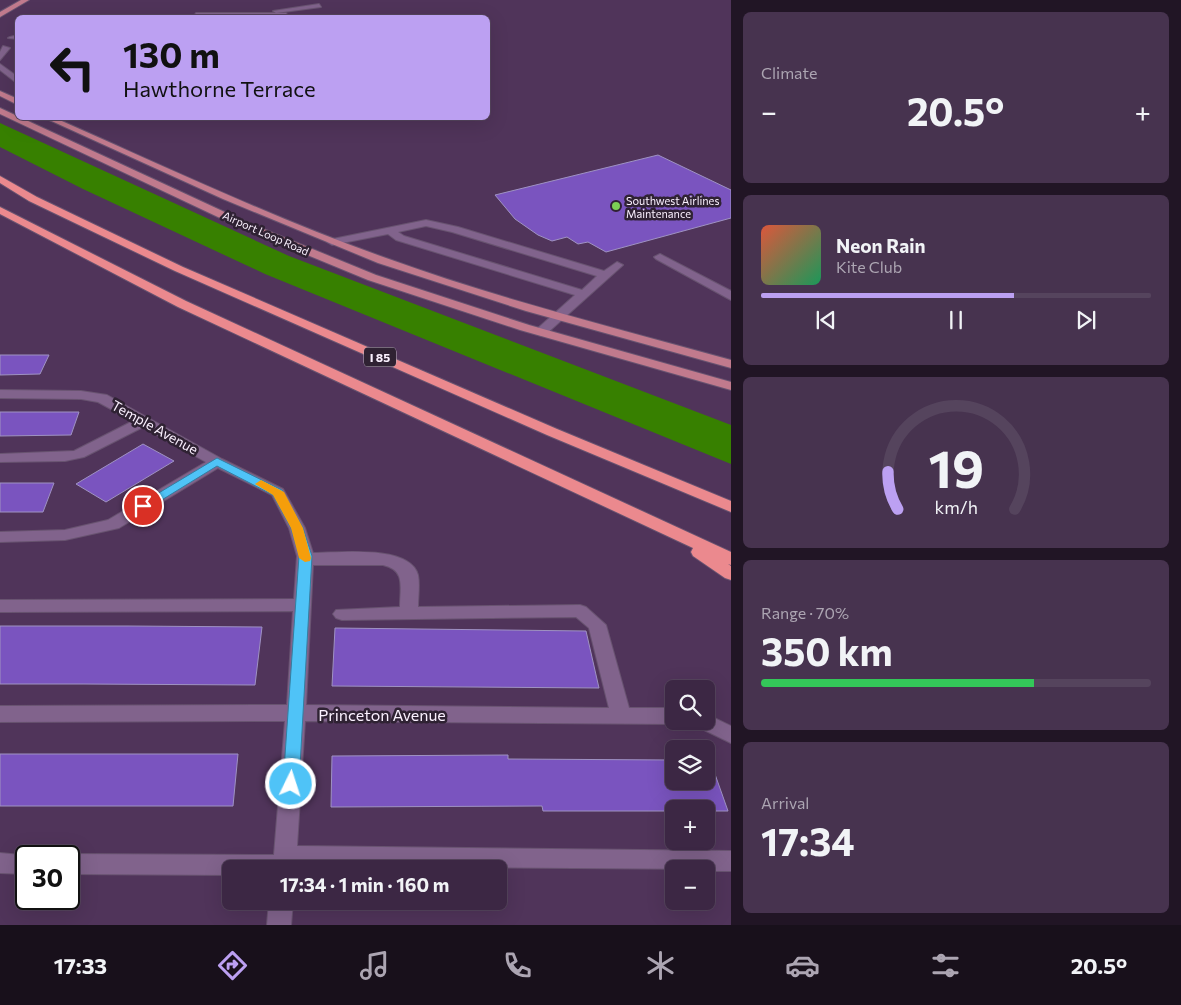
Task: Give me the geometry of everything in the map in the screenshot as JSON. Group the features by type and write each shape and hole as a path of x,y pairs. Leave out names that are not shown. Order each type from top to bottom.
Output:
{"highway":[{"path":"0,168 22,181 33,199"},
{"name":"I 85","path":"0,179 33,199 188,273 552,432 731,507"},
{"name":"I 85","path":"0,210 182,304 731,559"},
{"path":"676,535 731,574"}],"main road":[{"path":"1,14 26,0"},
{"path":"0,94 15,102"},
{"name":"Airport Loop Road","path":"0,111 15,118"},
{"name":"Airport Loop Road","path":"19,120 199,204 322,258 541,332 731,386"},
{"name":"Airport Loop Road","path":"54,120 332,242 442,280 557,316 731,364"}],"street":[{"path":"195,15 200,13 204,6"},
{"path":"260,15 319,6 319,9 291,15"},
{"path":"0,58 6,48"},
{"path":"0,66 15,79"},
{"path":"332,242 415,223 438,224 605,275"},
{"path":"388,229 400,238 583,294"},
{"path":"660,257 731,296"},
{"path":"541,332 617,265"},
{"name":"Temple Avenue","path":"0,394 81,395 102,398 217,462 278,492 297,528 305,559 296,713 284,860"},
{"path":"0,458 65,458 79,454 143,421"},
{"path":"0,537 65,535 113,524 217,462"},
{"path":"305,559 383,559 399,563 409,575 409,613"},
{"path":"0,606 302,605"},
{"path":"342,614 580,612 598,624 621,715"},
{"name":"Princeton Avenue","path":"0,714 296,713 665,716"},
{"path":"715,727 731,735"},
{"path":"507,862 731,861"},
{"path":"80,864 222,863"},
{"path":"0,864 15,864"},
{"path":"279,925 280,910"}],"green space":[{"path":"0,123 289,256 731,425 731,464 265,274 83,189 0,147"}],"building":[{"name":"Southwest Airlines Maintenance","path":"658,155 731,190 731,218 606,252 588,242 578,244 567,237 552,241 538,235 515,219 495,195"},
{"path":"0,355 49,355 40,374 0,375"},
{"path":"0,412 79,412 71,435 0,436"},
{"path":"143,444 174,461 106,502 76,484"},
{"path":"0,483 54,483 43,512 0,512"},
{"path":"0,626 262,627 255,685 0,684"},
{"path":"335,628 586,631 599,688 332,686"},
{"path":"0,754 238,754 233,806 0,806"},
{"path":"508,755 508,759 665,760 665,790 715,790 715,774 728,811 715,811 715,800 665,800 665,811 543,811 542,806 331,807 332,756"}],"slow traffic":[{"path":"261,484 278,492 297,528 305,558"}],"place":[{"name":"Southwest Airlines Maintenance","path":"616,206"}],"route":[{"path":"143,506 217,462 278,492 297,528 305,556 291,784"}]}
